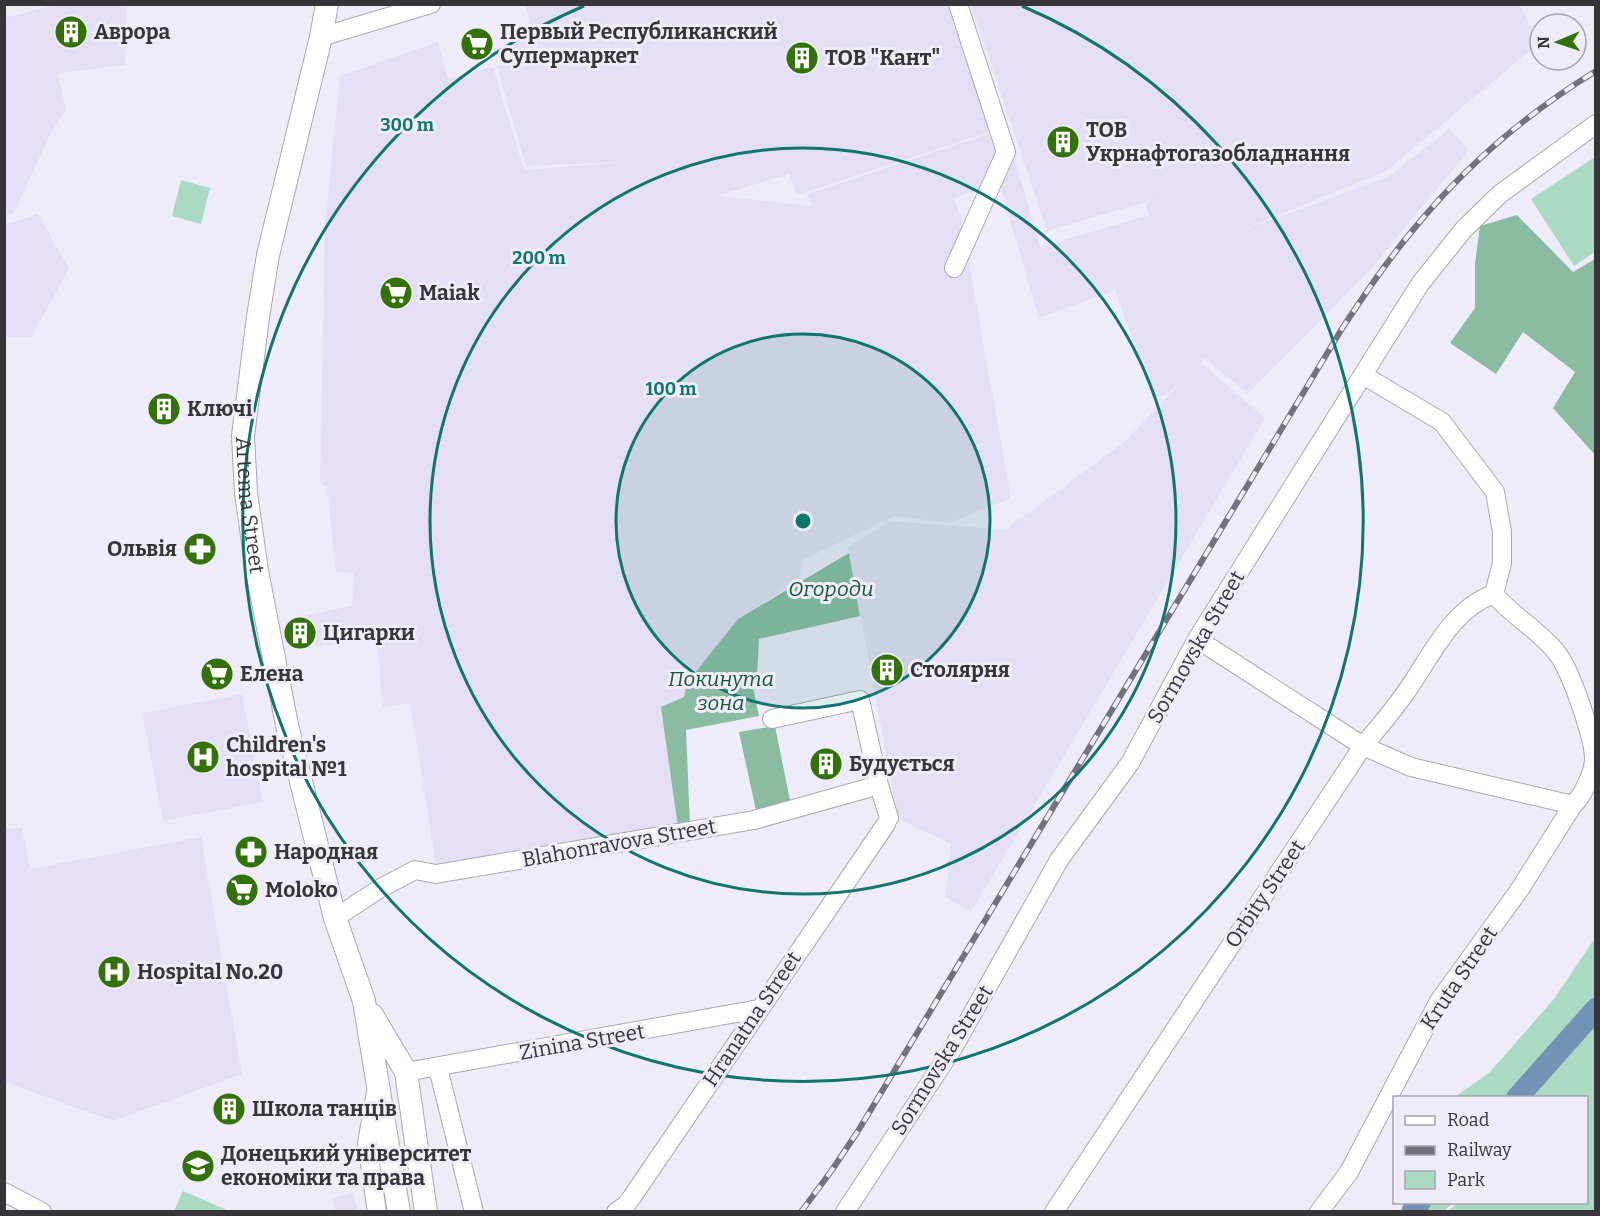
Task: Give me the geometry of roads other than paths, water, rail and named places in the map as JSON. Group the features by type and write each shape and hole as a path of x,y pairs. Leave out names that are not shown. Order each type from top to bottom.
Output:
{"main road":[{"name":"Artema Street","path":"327,4 268,255 249,378 243,436 246,493 257,571 305,804 335,918 364,1001 399,1212"},
{"name":"Artema Street","path":"364,1001 406,1072 426,1212"},
{"path":"378,1078 397,1075 410,1098"}],"street":[{"path":"321,37 431,4"},
{"path":"954,268 1006,152 958,4"},
{"name":"Sormovska Street","path":"845,1212 953,1048 1059,860 1130,763 1197,639 1420,284 1464,229 1500,194 1596,124"},
{"path":"1363,375 1442,422 1495,492 1502,532 1502,563 1494,594"},
{"name":"Orbity Street","path":"1053,1212 1364,747 1405,694 1458,617 1473,604 1494,594"},
{"name":"Kruta Street","path":"1319,1212 1349,1172 1439,1000 1583,804 1594,758 1589,733 1563,664 1548,644 1515,616 1494,594"},
{"path":"1197,639 1364,747 1411,767 1583,804"},
{"path":"772,719 860,700 879,785"},
{"name":"Blahonravova Street","path":"335,918 379,889 416,870 436,874 753,820 879,785"},
{"name":"Hranatna Street","path":"616,1212 632,1197 888,821 879,785"},
{"name":"Zinina Street","path":"406,1072 759,1010"},
{"path":"438,1068 474,1212"},
{"path":"377,1212 367,1143 378,1078"},
{"path":"4,1192 42,1212"}],"waterway":[{"path":"1519,1096 1596,1009"},
{"path":"1412,1212 1418,1204"}],"railway":[{"path":"801,1212 858,1131 1343,327 1368,290 1413,230 1475,163 1545,105 1596,71"}],"place":[{"name":"Аврора","path":"71,32"},
{"name":"Первый Республиканский Супермаркет","path":"477,44"},
{"name":"ТОВ \"Кант\"","path":"802,58"},
{"name":"ТОВ Укрнафтогазобладнання","path":"1063,142"},
{"name":"Maiak","path":"396,293"},
{"name":"Ключі","path":"164,409"},
{"name":"Ольвія","path":"200,549"},
{"name":"Цигарки","path":"300,633"},
{"name":"Столярня","path":"887,670"},
{"name":"Елена","path":"217,674"},
{"name":"Children's hospital №1","path":"203,757"},
{"name":"Будується","path":"826,764"},
{"name":"Народная","path":"251,852"},
{"name":"Moloko","path":"242,890"},
{"name":"Hospital No.20","path":"114,972"},
{"name":"Школа танців","path":"229,1109"},
{"name":"Донецький університет економіки та права","path":"198,1166"}],"park label":[{"name":"Огороди","path":"831,589"},
{"name":"Покинута зона","path":"721,691"}]}
